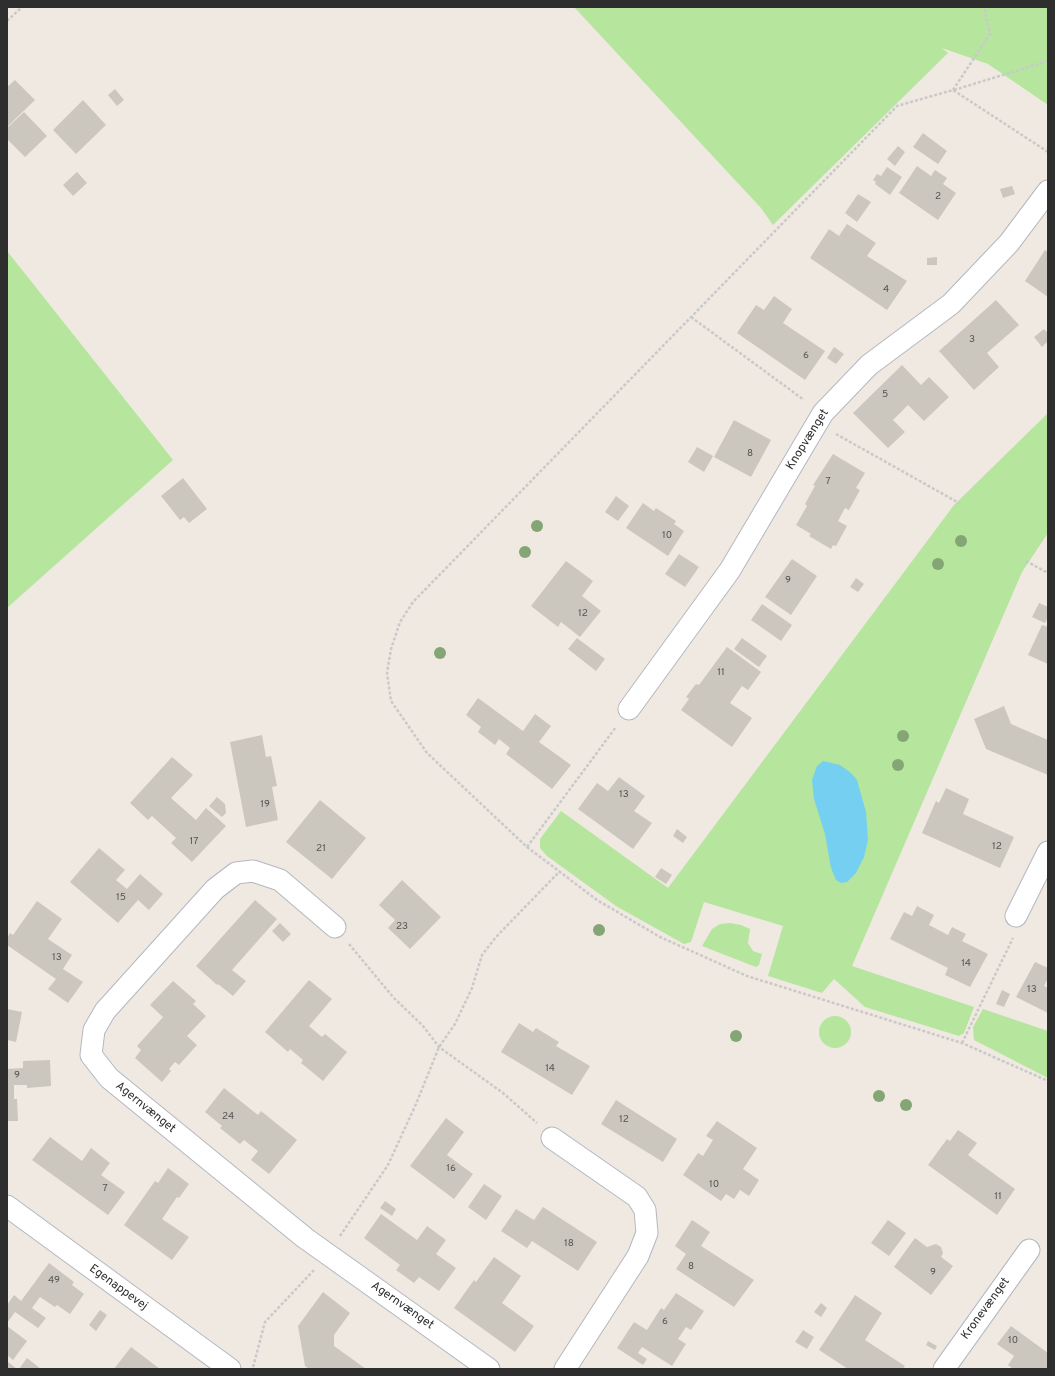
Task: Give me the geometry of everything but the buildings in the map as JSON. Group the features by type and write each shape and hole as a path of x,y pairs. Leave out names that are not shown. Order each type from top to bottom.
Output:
{"street":[{"name":"Knopvænget","path":"629,709 730,570 820,418 870,365 950,304 1008,242 1048,190"},
{"path":"1016,916 1048,852"},
{"name":"Agernvænget","path":"335,926 280,880 253,871 236,873 215,889 105,1011 94,1030 91,1055 109,1078 327,1254 490,1369"},
{"path":"552,1138 637,1197 645,1210 647,1233 638,1256 565,1369"},
{"name":"Egenappevej","path":"7,1206 230,1369"},
{"name":"Kronevænget","path":"944,1369 1029,1250"}],"path":[{"path":"7,21 22,7"},
{"path":"953,90 990,34 984,7"},
{"path":"1048,61 897,106 413,602 400,622 391,649 387,673 390,701 427,753 527,847 597,900 660,937 747,976 962,1043 1048,1081"},
{"path":"953,90 1048,152"},
{"path":"691,317 820,418 959,503"},
{"path":"1026,561 1048,573"},
{"path":"527,847 629,709"},
{"path":"253,1369 265,1322 327,1254 352,1221 388,1165 416,1104 439,1047 455,1024 469,995 482,955 496,937 559,872"},
{"path":"962,1043 1015,934 1016,916"},
{"path":"335,926 393,997 423,1026 439,1047 503,1093 530,1116 552,1138"}],"green space":[{"path":"574,7 1048,7 1048,105 988,64 942,48 948,53 773,225 761,208"},
{"path":"7,251 173,460 7,608"},
{"path":"1048,413 1048,533 1022,572 852,966 974,1007 964,1033 959,1036 865,1007 834,979 822,993 768,976 783,926 704,902 691,942 684,944 616,906 547,856 540,848 540,839 561,811 668,888 954,505"},
{"path":"730,923 741,925 750,929 748,943 753,951 762,954 759,965 756,967 702,946 712,929 720,924"},
{"path":"983,1009 1048,1031 1048,1078 974,1040 973,1027"},
{"path":"832,1016 838,1016 847,1020 851,1032 847,1044 838,1048 832,1048 823,1044 819,1035 819,1029 823,1020"}],"water":[{"path":"823,761 840,765 851,773 857,780 866,812 868,840 864,857 856,873 847,882 841,883 836,880 831,868 825,834 814,799 812,780 817,766"}]}
